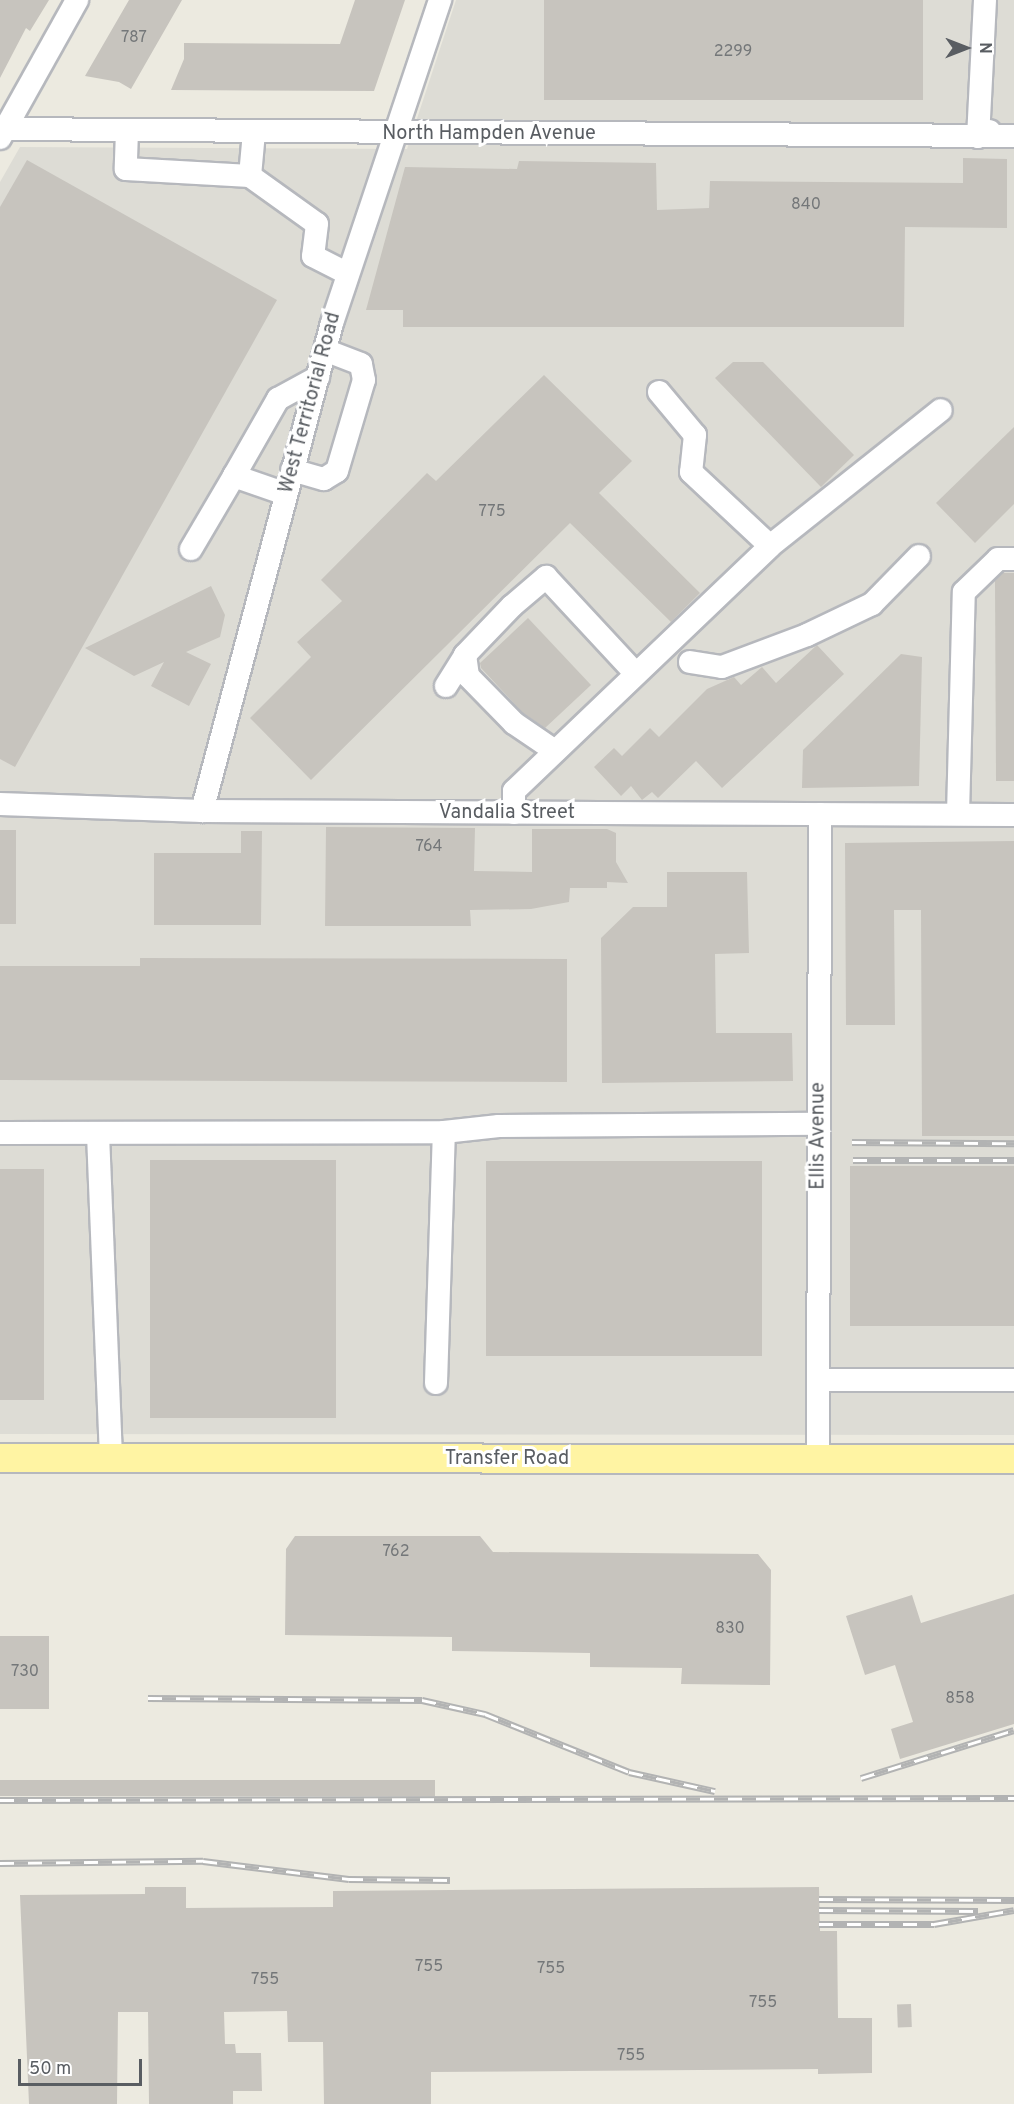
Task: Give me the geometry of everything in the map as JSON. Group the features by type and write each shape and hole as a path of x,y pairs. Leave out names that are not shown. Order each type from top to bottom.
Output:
{"main road":[{"name":"Transfer Road","path":"0,1458 1014,1460"}],"street":[{"path":"2,132 77,0"},
{"name":"West Territorial Road","path":"202,811 292,470 347,273 440,0"},
{"path":"978,137 985,0"},
{"name":"North Hampden Avenue","path":"978,137 1014,121"},
{"path":"127,131 126,168 250,176 317,224 313,256 347,273"},
{"name":"North Hampden Avenue","path":"2,132 1014,136"},
{"path":"250,176 254,132"},
{"path":"292,470 324,479 338,471 364,380 361,364 325,350"},
{"path":"191,549 278,399 318,377"},
{"path":"659,392 694,435 691,472 770,546"},
{"path":"514,813 514,791 770,546 941,410"},
{"path":"234,476 286,494"},
{"path":"690,662 722,667 807,635 872,604 919,556"},
{"path":"958,814 964,592 998,559 1014,559"},
{"path":"446,686 465,655 546,577 636,674"},
{"path":"465,655 468,676 514,723 555,751"},
{"name":"Vandalia Street","path":"0,804 202,811 1014,815"},
{"name":"Ellis Avenue","path":"818,1459 820,814"},
{"path":"0,1133 444,1132 499,1126 819,1124"},
{"path":"436,1383 444,1132"},
{"path":"98,1134 111,1458"},
{"path":"818,1380 1014,1380"}],"shaded area":[{"path":"456,0 1014,0 1014,1435 0,1434 0,182 20,147 407,149"}],"building":[{"path":"0,0 49,0 30,31 26,28 0,78"},
{"path":"129,0 182,0 131,89 119,82 85,76"},
{"path":"355,0 405,0 374,91 171,90 184,59 184,43 340,44"},
{"path":"544,0 923,0 923,100 544,100"},
{"path":"963,158 1007,159 1007,228 905,227 904,327 403,327 403,310 366,310 405,167 517,169 519,161 656,163 657,210 709,208 710,181 963,183"},
{"path":"27,160 277,300 15,767 0,759 0,207"},
{"path":"733,362 763,362 854,455 821,487 715,378"},
{"path":"544,375 632,461 599,493 700,593 671,622 570,523 311,780 250,718 311,657 297,642 342,601 321,580 427,473 436,481"},
{"path":"1014,427 1014,504 975,543 936,503"},
{"path":"1003,573 1014,573 1014,781 996,781 995,581"},
{"path":"211,586 225,615 220,637 186,652 211,664 189,706 151,686 164,662 134,676 85,648"},
{"path":"528,618 591,685 545,728 523,713 481,668 480,663"},
{"path":"817,645 844,674 722,788 696,761 658,798 652,792 642,800 631,786 621,796 594,767 614,748 622,756 650,728 659,737 707,689 734,677 741,685 762,667 776,683"},
{"path":"901,654 922,657 919,786 802,788 803,750"},
{"path":"326,827 475,828 474,871 532,872 532,829 607,829 616,833 616,862 628,883 607,882 607,888 570,888 569,902 531,909 470,910 471,926 325,926"},
{"path":"0,830 16,830 16,924 0,924"},
{"path":"241,831 262,831 261,925 154,925 154,853 241,853"},
{"path":"1014,841 1014,1136 922,1136 921,910 894,910 895,1025 846,1025 845,843"},
{"path":"667,872 747,872 749,953 715,954 716,1033 792,1033 793,1081 602,1083 601,938 633,907 667,907"},
{"path":"140,958 567,959 567,1082 0,1080 0,966 140,966"},
{"path":"150,1160 336,1160 336,1418 150,1418"},
{"path":"486,1161 762,1161 762,1356 486,1356"},
{"path":"850,1166 1014,1166 1014,1326 850,1326"},
{"path":"0,1169 44,1169 44,1400 0,1400"},
{"path":"295,1536 480,1536 493,1552 758,1554 771,1570 770,1685 681,1684 682,1668 590,1667 590,1653 452,1651 452,1637 285,1635 286,1549"},
{"path":"1014,1594 1014,1724 900,1759 891,1729 913,1722 895,1665 865,1675 846,1616 912,1595 921,1623"},
{"path":"0,1636 49,1636 49,1709 0,1709"},
{"path":"0,1780 435,1780 435,1796 0,1796"},
{"path":"145,1887 186,1887 186,1908 333,1907 333,1891 819,1887 820,1931 837,1931 838,2018 872,2018 872,2073 818,2074 818,2069 431,2072 431,2104 324,2104 323,2042 288,2042 287,2011 224,2012 225,2044 235,2044 236,2053 261,2053 262,2091 233,2091 233,2104 149,2104 148,2012 118,2012 117,2104 29,2104 20,1895 145,1894"},
{"path":"897,2004 911,2004 912,2027 898,2027"}],"railway":[{"path":"852,1142 1014,1143"},
{"path":"853,1160 1014,1160"},
{"path":"148,1698 422,1700 485,1714 629,1772 715,1791"},
{"path":"861,1778 1014,1730"},
{"path":"0,1800 1014,1798"},
{"path":"0,1863 203,1861 349,1879 450,1880"},
{"path":"819,1899 1014,1900"},
{"path":"819,1910 978,1911"},
{"path":"819,1924 934,1924 1014,1910"}]}
